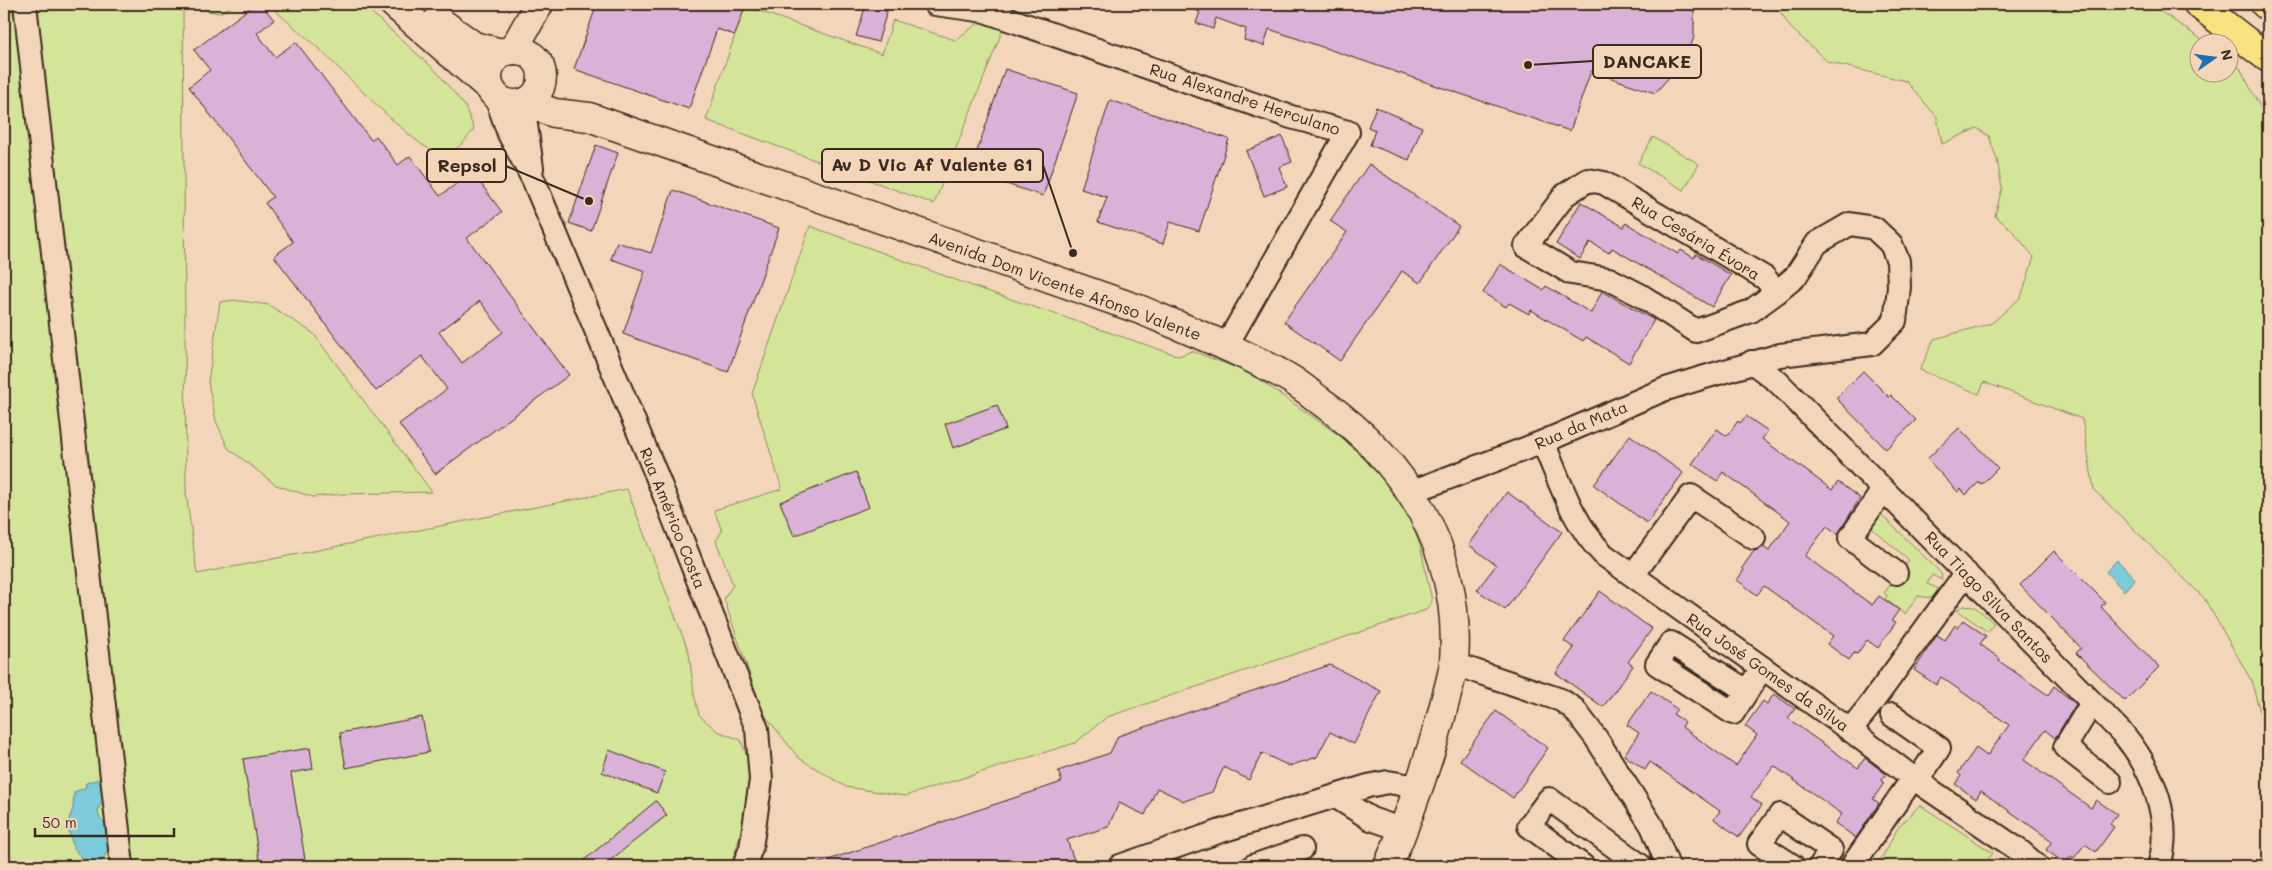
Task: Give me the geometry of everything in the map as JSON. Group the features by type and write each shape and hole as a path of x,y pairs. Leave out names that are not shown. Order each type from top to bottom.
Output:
{"highway":[{"path":"2198,4 2268,58"}],"street":[{"path":"25,4 122,866"},
{"path":"394,4 493,92 509,103 525,102 539,91 524,59 538,6"},
{"name":"Avenida Dom Vicente Afonso Valente","path":"418,4 456,35 474,46 524,59 589,117"},
{"name":"Rua Alexandre Herculano","path":"935,4 985,11 1291,117 1348,132 1226,346"},
{"path":"524,59 491,64 489,72 493,92 509,134 533,179"},
{"path":"525,102 533,179"},
{"name":"Avenida Dom Vicente Afonso Valente","path":"525,102 554,113 589,117 1132,307 1226,346 1290,378 1344,417 1380,452 1411,492 1434,533 1448,576 1452,606 1454,664 1436,735 1404,830 1388,866"},
{"name":"Rua Américo Costa","path":"533,179 660,482 757,729 761,780 751,848 744,866"},
{"name":"Rua Cesária Évora","path":"1588,180 1604,183 1698,238 1765,278 1777,292 1751,311 1696,331 1640,294 1609,279 1572,273 1526,246 1565,195 1588,180"},
{"name":"Rua da Mata","path":"1411,492 1543,442 1663,390 1780,355 1872,344 1895,321 1899,287 1898,261 1891,244 1874,228 1850,224 1817,242 1796,277 1777,292"},
{"name":"Rua Tiago Silva Santos","path":"1752,362 1778,382 1966,573 2137,751 2153,784 2164,828 2159,866"},
{"name":"Rua José Gomes da Silva","path":"1543,442 1570,506 1591,542 1610,560 2020,852 2033,865"},
{"path":"1883,490 1850,538 1896,573"},
{"path":"1633,575 1690,496 1754,538"},
{"path":"1850,730 1966,573"},
{"path":"1454,664 1561,700 1574,709 1590,728 1652,826 1667,863 1641,866 1549,799 1529,826 1583,866"},
{"path":"1747,691 1762,668"},
{"path":"2092,703 2065,747 2110,782"},
{"path":"1852,866 1915,779 1940,748 1892,715"},
{"path":"1120,866 1218,832 1368,786 1388,782 1418,787"},
{"path":"1336,797 1371,819 1404,830"},
{"path":"1793,866 1759,844 1780,815 1831,850 1821,866"},
{"path":"1253,866 1302,849"}],"green space":[{"path":"4,4 183,4 186,492 197,574 627,489 689,653 694,694 699,715 717,731 741,740 752,772 750,802 731,866 4,866"},
{"path":"202,4 235,4 220,13 207,11"},
{"path":"269,4 362,4 437,72 465,106 474,129 459,147 454,150 438,153 427,148 377,106 317,47"},
{"path":"1775,4 2150,4 2191,32 2190,82 2240,82 2240,68 2268,122 2268,741 2251,680 2204,598 2094,490 2082,419 1984,382 1979,394 1920,370 1934,339 1992,323 2021,297 2034,257 2011,229 1995,216 2002,188 1997,160 1989,136 1977,128 1942,144 1937,117 1906,81 1828,62 1791,28"},
{"path":"745,6 882,54 893,20 955,40 980,22 1003,29 934,204 706,120"},
{"path":"1653,137 1699,164 1684,190 1638,163"},
{"path":"810,226 975,287 1179,356 1192,351 1250,373 1353,445 1380,472 1402,502 1420,545 1432,601 1426,610 1107,717 1075,743 905,796 846,787 799,758 763,713 724,599 733,585 716,541 722,531 714,510 782,489 752,394"},
{"path":"234,300 269,305 313,333 432,492 343,494 313,497 276,485 228,448 216,421 208,382 220,302"},
{"path":"1881,514 1941,573 1942,580 1932,575 1927,584 1939,589 1932,598 1918,596 1905,614 1885,599 1887,595 1884,593 1909,560 1868,525 1876,515"},
{"path":"1962,606 1975,607 1994,623 1988,632 1957,610"},
{"path":"1920,805 1993,853 1983,866 1892,866 1881,859 1898,828"}],"water":[{"path":"2117,560 2135,579 2124,591 2106,572"},
{"path":"105,777 106,798 98,813 106,825 110,841 105,856 98,865 89,866 74,849 67,825 73,808 74,792 85,788 86,783"}],"building":[{"path":"255,4 261,4 274,20 257,33 275,57 296,42 371,140 376,136 398,165 410,156 440,196 472,172 502,212 467,238 569,375 435,474 399,424 447,389 422,356 376,391 274,256 293,242 265,203 273,197 189,87 210,70 194,50","holes":["480,301 503,332 462,363 439,332"]},
{"path":"597,4 746,4 735,35 717,29 689,109 574,69"},
{"path":"1184,4 1694,4 1694,37 1686,58 1655,93 1591,71 1570,131 1269,29 1264,46 1244,40 1246,29 1216,18 1213,29 1196,23 1200,12 1183,6"},
{"path":"866,5 887,11 878,42 856,36"},
{"path":"1005,69 1078,93 1043,196 970,172"},
{"path":"1110,100 1229,139 1199,231 1170,222 1163,244 1098,222 1107,197 1081,189"},
{"path":"1376,107 1422,127 1409,160 1370,145 1375,130 1368,127"},
{"path":"1282,136 1292,162 1279,167 1287,187 1264,196 1246,151"},
{"path":"596,145 618,153 591,231 569,223"},
{"path":"1369,164 1459,226 1420,283 1402,271 1340,361 1284,322 1347,232 1330,221"},
{"path":"673,190 779,228 728,372 623,334 645,271 611,259 617,242 651,253"},
{"path":"1581,202 1624,227 1626,223 1678,254 1681,250 1694,258 1696,254 1731,275 1712,307 1612,248 1609,253 1590,242 1580,259 1556,244"},
{"path":"1500,264 1543,290 1546,286 1591,313 1602,291 1654,320 1629,363 1586,337 1583,341 1531,310 1529,314 1509,303 1506,307 1483,293"},
{"path":"1863,371 1916,420 1886,449 1836,398"},
{"path":"997,405 1006,429 953,448 945,424"},
{"path":"1746,416 1768,431 1762,439 1832,490 1838,482 1860,498 1838,534 1827,526 1805,556 1872,605 1879,596 1899,610 1892,620 1896,622 1878,648 1867,640 1857,654 1854,653 1849,660 1827,644 1833,636 1764,586 1757,595 1737,580 1744,570 1742,568 1754,551 1763,547 1769,551 1790,521 1723,472 1717,481 1692,464 1717,429 1727,436 1738,421 1740,423"},
{"path":"1959,428 1998,468 1982,484 1979,482 1966,495 1961,489 1958,492 1927,459"},
{"path":"1630,435 1683,473 1647,523 1594,485"},
{"path":"856,472 869,507 794,536 780,502"},
{"path":"1507,492 1562,532 1505,610 1477,590 1496,565 1469,545"},
{"path":"2054,551 2105,602 2101,607 2159,667 2125,701 2076,653 2081,648 2020,585"},
{"path":"1600,591 1652,629 1628,662 1633,666 1603,707 1556,673 1574,648 1564,641"},
{"path":"1963,620 1986,636 1980,644 2000,659 1999,661 2048,695 2054,686 2076,704 2055,738 2045,730 2024,760 2091,808 2096,800 2117,814 2110,824 2114,827 2096,852 2085,844 2074,858 2071,856 2066,864 2046,850 2052,841 1981,791 1976,799 1955,784 1961,776 1958,773 1976,748 1987,756 2009,725 1941,677 1936,685 1914,670 1937,635 1945,640 1955,625 1958,628"},
{"path":"1330,665 1381,691 1354,744 1330,732 1317,757 1289,766 1262,753 1249,780 1224,767 1212,792 1184,801 1157,788 1145,815 1119,803 1108,827 1067,840 1076,866 816,866 816,864 1062,782 1058,771 1110,753 1118,736"},
{"path":"1651,691 1677,709 1673,714 1685,722 1682,727 1736,766 1757,735 1745,726 1763,701 1767,704 1774,694 1795,709 1788,718 1809,734 1858,768 1865,758 1886,774 1881,781 1884,783 1873,799 1879,803 1856,838 1835,823 1842,814 1774,766 1751,797 1762,805 1739,837 1714,819 1720,811 1650,762 1645,770 1624,755 1639,733 1627,725"},
{"path":"1496,711 1548,748 1513,798 1460,760"},
{"path":"422,717 429,752 346,768 340,733"},
{"path":"310,748 313,769 291,773 306,866 260,866 243,759"},
{"path":"609,750 665,772 657,793 602,772"},
{"path":"656,801 667,815 603,866 577,866"}],"place":[{"name":"DANCAKE","path":"1528,65"},
{"name":"Repsol","path":"589,201"},
{"name":"Av D Vic Af Valente 61","path":"1073,253"}]}
